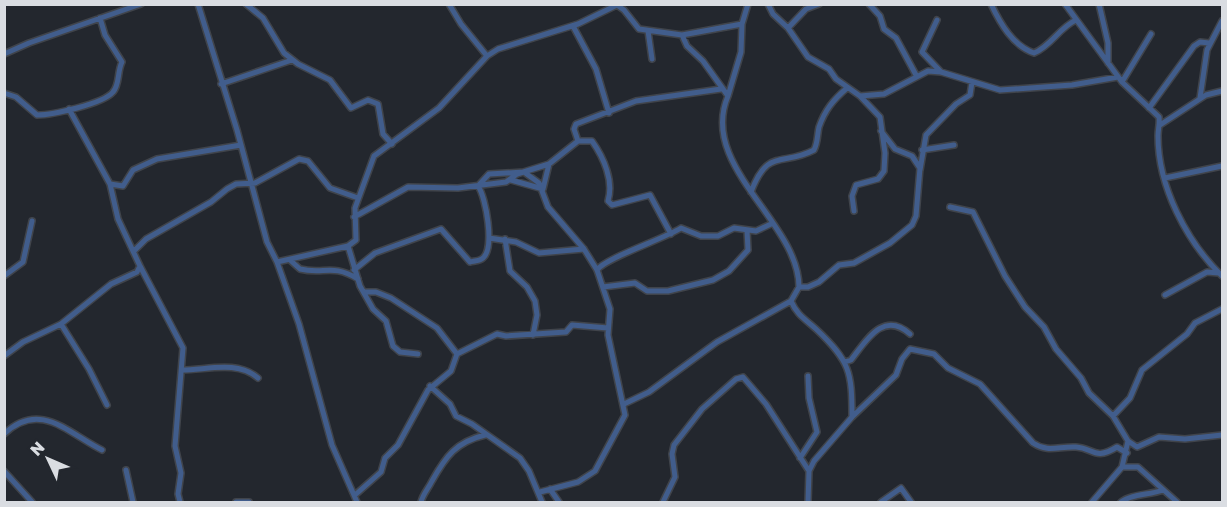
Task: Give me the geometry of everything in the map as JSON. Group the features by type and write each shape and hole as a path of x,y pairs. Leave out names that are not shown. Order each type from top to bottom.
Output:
{"street":[{"path":"4,54 141,4"},
{"path":"198,4 241,145 267,242 277,262 299,324 332,445 357,502"},
{"path":"246,4 263,18 278,45 292,60 330,80 351,108 368,100 378,104 383,134 392,144"},
{"path":"449,4 488,56"},
{"path":"624,404 649,392 717,342 791,301 799,287 792,262 773,223 736,173 722,125 724,106 741,52 742,24 748,4"},
{"path":"768,4 772,14 788,28 808,57 829,69 847,88 860,96 878,114 885,153 884,171 878,179 856,185 852,196 854,211"},
{"path":"788,28 806,9 819,4"},
{"path":"869,4 880,16 884,29 896,38 916,75"},
{"path":"991,4 999,22 1017,43 1034,54 1042,50 1069,23 1076,20"},
{"path":"1065,4 1120,79 1159,117 1158,135 1165,178 1176,213 1188,236 1221,275"},
{"path":"1099,4 1108,43 1108,63"},
{"path":"277,262 348,246 356,240 354,217 358,198 374,156 439,108 488,56 508,45 573,26 617,5 639,29 682,35 742,24"},
{"path":"4,93 21,100 37,115 69,109 108,96 117,85 117,72 122,62 105,35 100,18"},
{"path":"937,20 922,52 941,72"},
{"path":"1200,98 1209,43 1222,21"},
{"path":"573,26 596,69 609,113"},
{"path":"648,30 652,59"},
{"path":"860,96 884,94 916,75 928,71 941,72 1000,90 1120,79 1151,34"},
{"path":"682,35 687,46 702,61 728,96"},
{"path":"1149,108 1194,46 1200,42 1209,43"},
{"path":"221,84 292,60"},
{"path":"799,287 808,287 827,277 839,265 854,263 877,251 912,225 918,210 922,150 926,135 956,104 970,95 972,82"},
{"path":"751,192 760,170 780,158 791,158 814,150 819,140 818,128 826,107 847,88"},
{"path":"578,141 574,129 576,124 636,101 721,89"},
{"path":"1160,125 1200,98 1222,91"},
{"path":"69,109 110,184 118,219 183,348 175,452 181,473 178,494 180,502"},
{"path":"881,131 895,148 912,156 920,170"},
{"path":"354,217 408,187 434,189 497,184 549,164 578,141 592,141 605,159 611,191 608,201 612,205 650,195 671,234"},
{"path":"110,184 123,186 134,170 157,159 241,145"},
{"path":"922,150 954,145"},
{"path":"135,250 146,239 212,202 236,184 251,184 303,158 330,188 358,198"},
{"path":"540,492 578,482 595,471 624,421 624,404 619,393 608,328 610,309 597,270 584,249 548,207 543,189 549,164"},
{"path":"1165,178 1222,166"},
{"path":"478,186 489,174 524,172 543,189"},
{"path":"509,180 543,189"},
{"path":"354,270 375,253 437,229 444,231 470,262 484,258 489,238 483,192 478,186"},
{"path":"950,207 973,212 1005,276 1025,307 1044,327 1056,349 1081,378 1089,393 1113,416 1128,441 1137,447 1159,437 1185,439 1222,435"},
{"path":"4,276 23,262 32,221"},
{"path":"597,270 606,262 681,228 701,236 718,236 734,228 756,231 773,223"},
{"path":"603,287 635,283 647,291 668,291 718,278 729,271 748,250 747,230"},
{"path":"489,238 505,239 539,253 584,249"},
{"path":"505,239 510,271 527,287 535,301 537,315 533,335"},
{"path":"348,246 358,279 373,309 386,321 393,346 400,352 418,354"},
{"path":"290,260 300,269 327,268 346,272 358,279"},
{"path":"4,356 23,342 61,324 111,284 137,272 140,266"},
{"path":"1166,295 1207,272 1221,275"},
{"path":"364,292 376,292 391,298 437,328 457,354"},
{"path":"791,301 798,315 817,330 845,362 852,380 852,417"},
{"path":"1113,416 1130,398 1142,370 1187,334 1195,323 1222,309"},
{"path":"61,324 89,369 107,405"},
{"path":"355,495 381,472 385,458 398,445 430,386 451,370 457,354 493,335 566,332 572,325 608,328"},
{"path":"845,362 853,358 863,342 886,326 902,327 910,334"},
{"path":"807,502 809,471 852,417 896,375 906,352 910,349 926,350 942,360 948,368 980,384 1033,443 1042,449 1076,447 1090,453 1104,453 1117,447 1127,453"},
{"path":"182,370 232,367 251,372 258,378"},
{"path":"800,458 817,432 809,398 808,376"},
{"path":"663,502 675,477 672,454 674,445 702,409 736,379 743,377 766,404 809,471"},
{"path":"430,386 450,404 456,416 520,458 540,492 542,502"},
{"path":"4,434 25,419 46,420 64,427 102,450"},
{"path":"421,502 442,462 454,448 469,439 485,435"},
{"path":"1092,502 1122,467 1128,441"},
{"path":"1122,467 1138,467 1177,502"},
{"path":"126,470 133,502"},
{"path":"4,471 32,502"},
{"path":"882,502 901,488 911,502"},
{"path":"550,489 559,502"},
{"path":"1121,502 1126,498 1146,496 1163,490"},
{"path":"236,502 249,502"}]}
